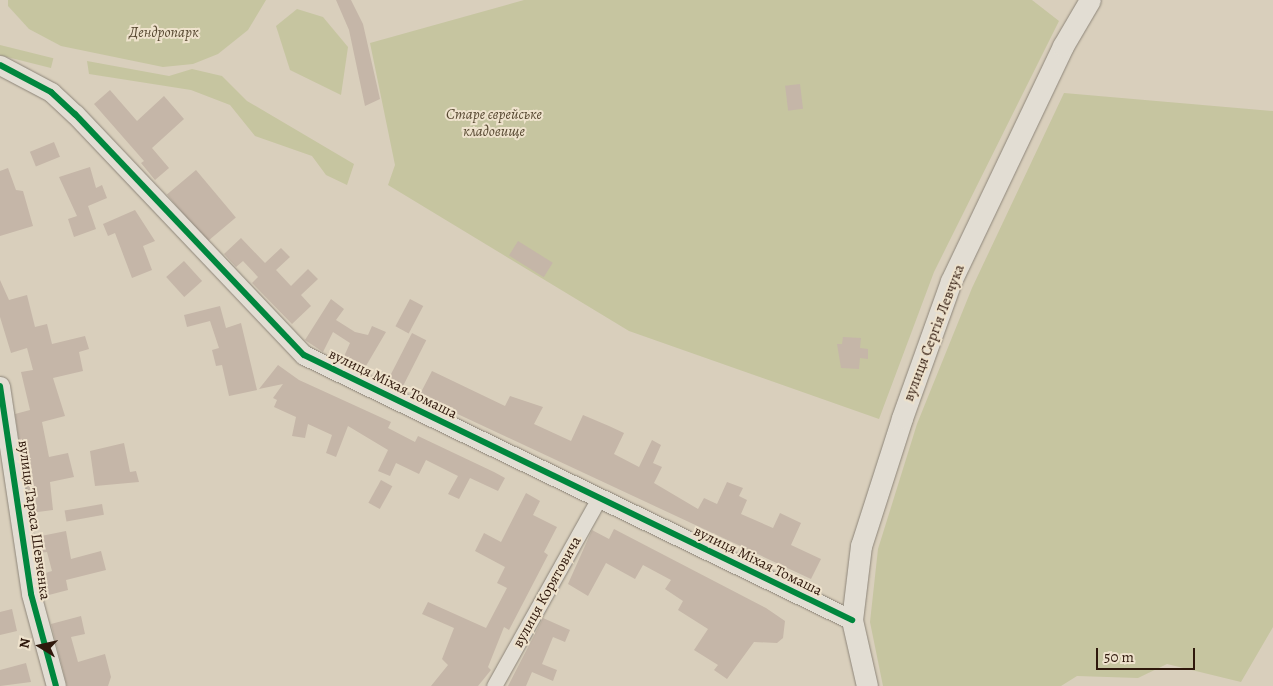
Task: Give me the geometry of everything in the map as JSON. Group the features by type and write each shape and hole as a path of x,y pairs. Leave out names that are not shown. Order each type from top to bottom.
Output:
{"main road":[{"name":"вулиця Сергія Левчука","path":"867,686 852,620 861,546 951,281 1063,46 1090,0"}],"street":[{"name":"вулиця Міхая Томаша","path":"0,65 51,92 75,114 304,355 852,620"},
{"name":"вулиця Тараса Шевченка","path":"0,386 31,594 56,686"},
{"name":"вулиця Корятовича","path":"494,686 599,498"}],"green space":[{"name":"Дендропарк","path":"8,0 266,0 248,30 218,54 193,64 163,67 61,46 29,29 8,6"},
{"name":"Старе єврейське кладовище","path":"524,0 1032,0 1059,21 934,272 879,419 629,331 388,185 395,165 370,43"},
{"path":"297,9 323,17 348,47 341,95 290,70 276,26"},
{"path":"0,45 53,58 51,68 0,55"},
{"path":"87,61 169,76 192,69 222,76 247,101 354,164 347,185 326,175 312,156 255,136 230,105 191,90 89,74"},
{"path":"1064,93 1273,111 1273,627 1241,682 1167,664 1138,678 1077,676 1061,686 883,686 870,622 878,549 917,424 972,288"}],"building":[{"path":"336,0 351,0 363,24 380,99 365,106 349,30"},
{"path":"800,84 803,109 788,111 785,86"},
{"path":"110,90 137,121 164,96 184,119 152,148 169,168 155,180 141,163 144,161 94,104"},
{"path":"54,142 60,157 36,167 30,152"},
{"path":"90,167 96,188 102,185 107,198 88,206 96,229 74,237 68,219 77,216 59,177"},
{"path":"8,168 16,190 23,191 33,226 0,236 0,171"},
{"path":"196,170 236,217 207,242 167,194"},
{"path":"135,210 155,241 143,246 152,270 132,278 115,233 108,236 103,224"},
{"path":"241,238 265,263 281,248 290,257 276,270 291,286 308,269 318,279 301,295 311,306 292,324 252,283 258,277 243,261 236,267 224,254"},
{"path":"518,241 553,263 544,277 509,255"},
{"path":"184,261 202,281 184,297 166,277"},
{"path":"0,280 9,300 27,295 35,327 47,324 52,344 85,336 89,349 79,352 83,371 53,378 65,416 42,422 49,457 68,453 74,477 50,482 53,510 30,513 15,414 30,410 21,372 33,370 27,348 11,353 0,317"},
{"path":"331,299 344,309 336,320 355,332 368,335 372,326 386,332 363,371 342,361 350,343 333,332 323,352 305,340"},
{"path":"410,299 423,306 409,333 395,326"},
{"path":"220,306 226,328 241,323 257,390 229,396 222,365 216,366 212,350 219,348 210,321 187,327 184,315"},
{"path":"412,333 426,340 402,388 387,381"},
{"path":"843,337 861,338 860,348 868,349 868,359 860,358 859,369 841,368 837,344 842,344"},
{"path":"278,365 299,380 391,422 388,428 415,442 418,436 505,478 498,491 470,478 459,499 448,494 458,476 426,460 419,474 396,463 390,476 378,471 388,450 348,426 336,457 326,453 332,435 308,424 305,438 292,436 296,417 274,407 277,400 273,398 283,384 259,389"},
{"path":"432,371 505,406 510,396 543,407 534,424 571,441 583,415 609,426 624,433 614,454 639,467 652,440 661,445 653,463 662,467 654,483 698,509 704,498 717,504 727,482 743,488 739,496 747,500 741,514 773,528 780,513 801,523 791,545 821,559 811,579 419,396"},
{"path":"124,443 130,472 136,471 139,482 95,486 90,451"},
{"path":"381,480 392,486 380,509 368,503"},
{"path":"526,493 540,501 533,515 557,527 544,552 548,555 509,630 504,627 488,667 491,670 478,686 431,686 448,665 442,659 454,628 422,614 428,602 486,628 507,588 497,583 505,567 475,551 484,533 501,542"},
{"path":"102,504 104,515 66,521 65,511"},
{"path":"614,529 766,608 785,621 783,638 777,643 754,642 727,679 714,670 718,665 694,650 708,629 678,610 683,601 665,589 671,580 643,565 635,579 606,563 588,596 568,584 592,530 609,539"},
{"path":"66,531 71,559 101,551 106,570 66,580 68,590 45,596 39,575 52,571 47,552 39,553 36,537"},
{"path":"12,609 17,631 0,635 0,612"},
{"path":"81,616 85,634 71,637 78,662 105,654 111,677 108,686 67,686 51,624"},
{"path":"543,618 570,630 565,642 553,637 542,664 557,670 553,681 532,672 526,686 508,686"},
{"path":"26,663 31,682 0,686 0,670"}],"cycle path":[{"path":"0,65 51,92 75,114 304,355 852,620"},
{"path":"0,386 31,594 56,686"}]}
